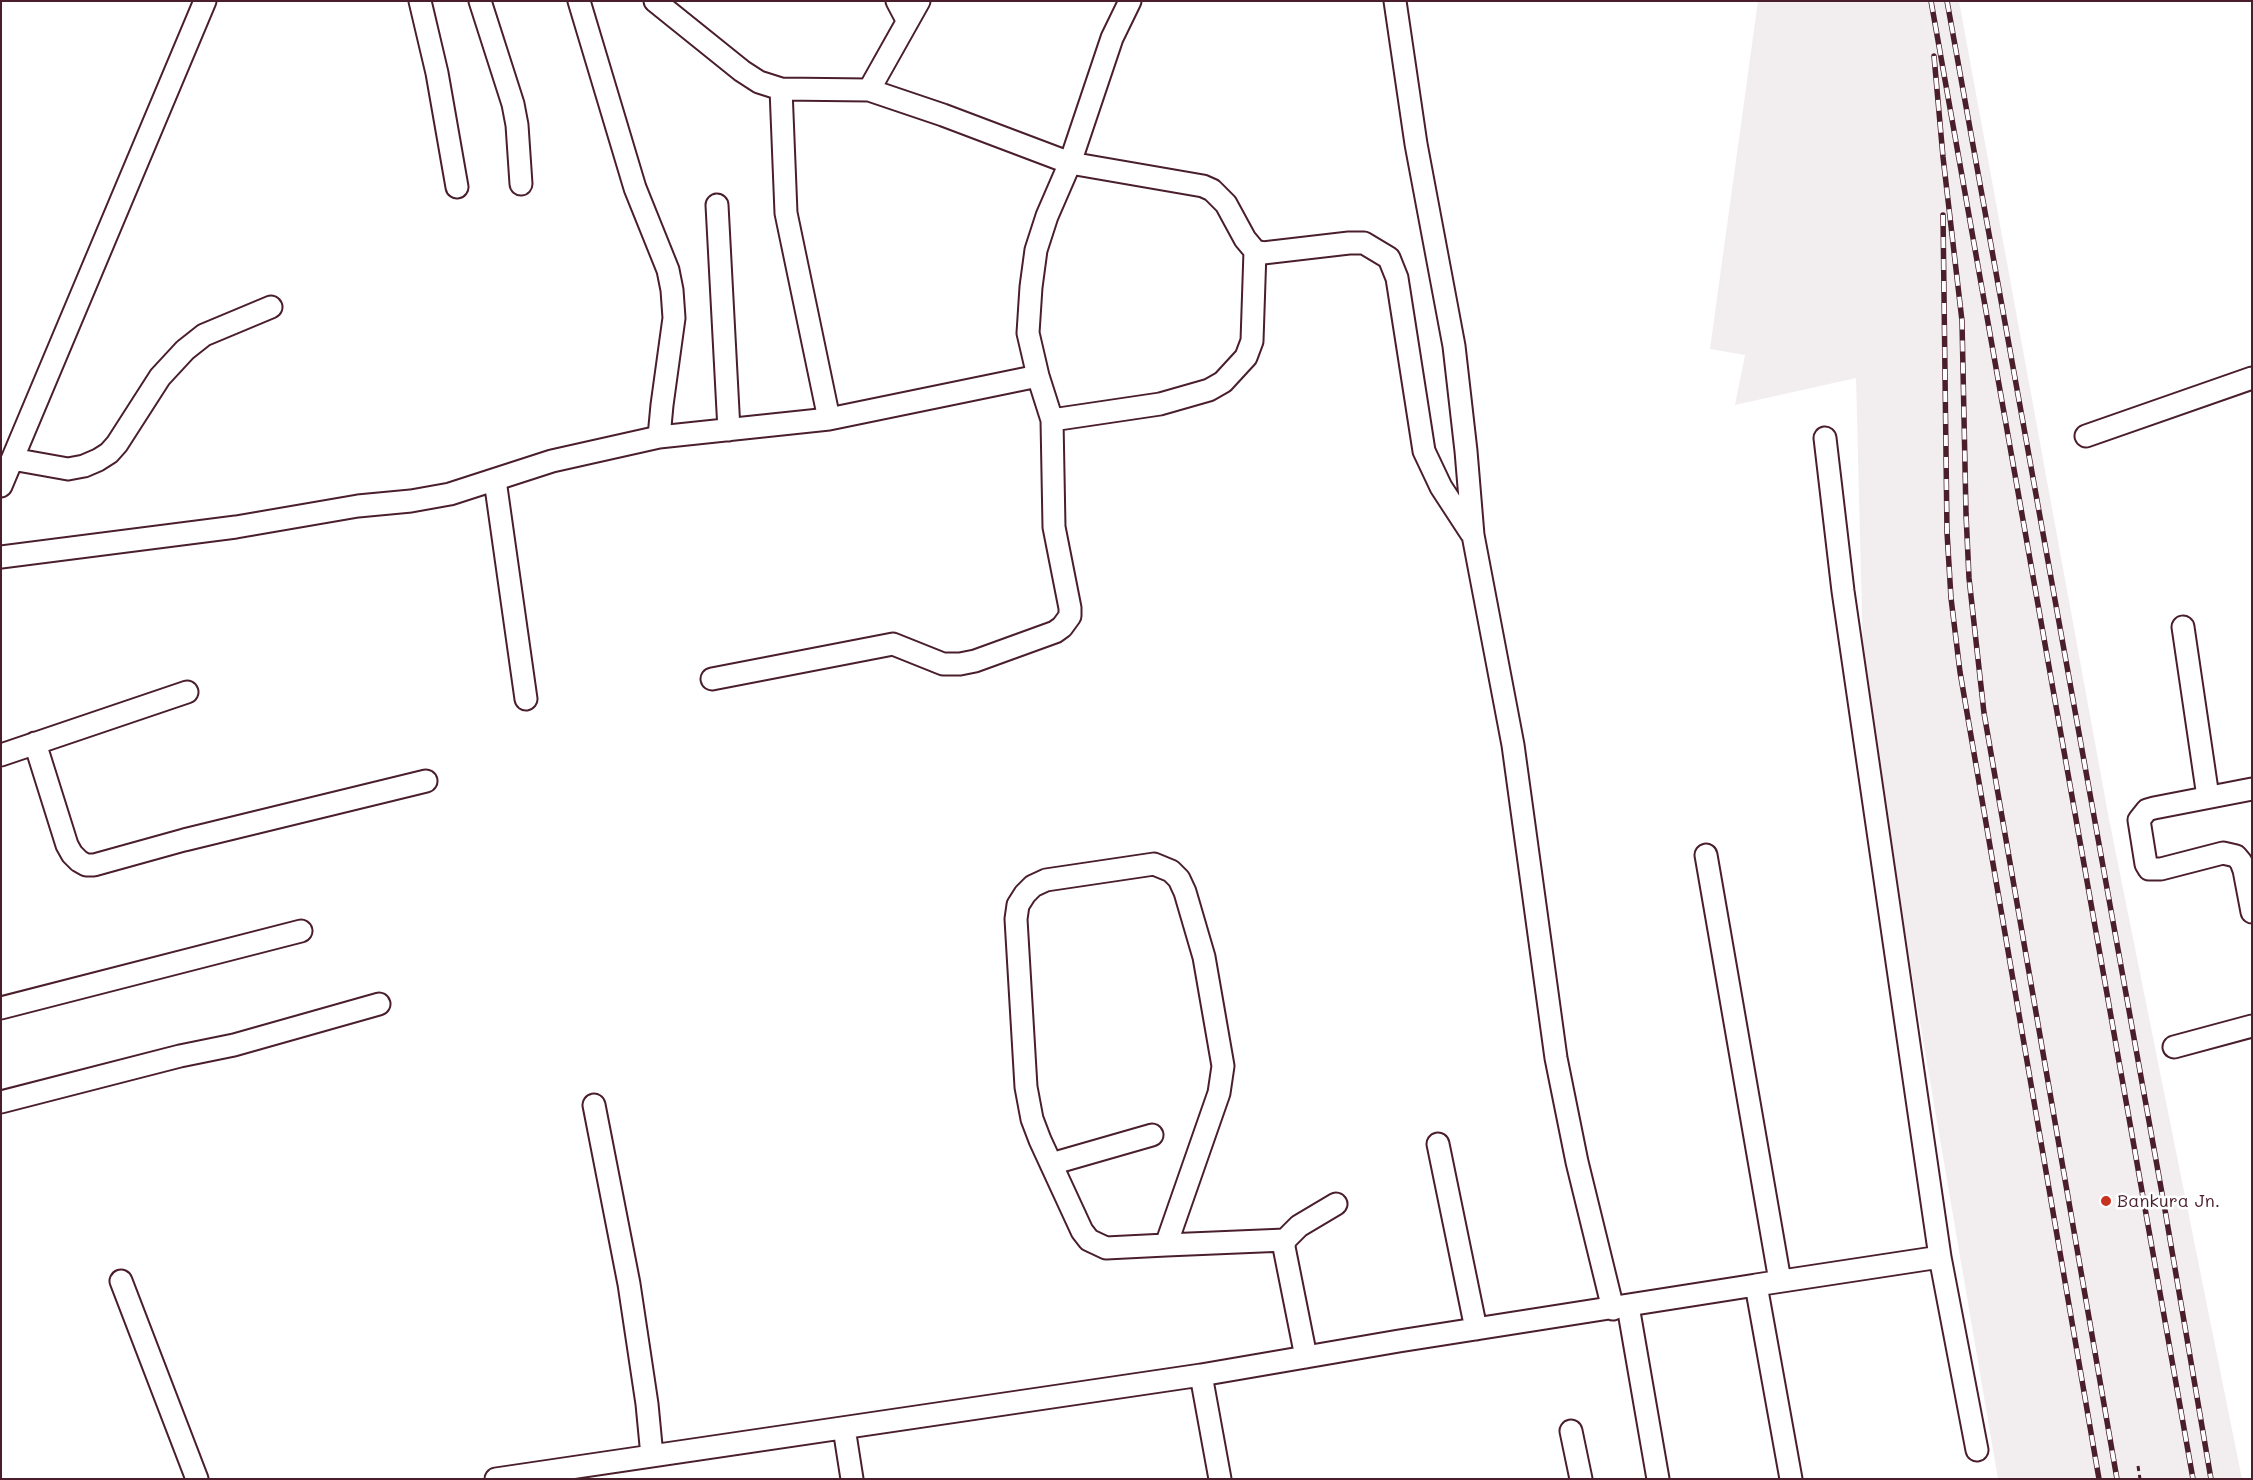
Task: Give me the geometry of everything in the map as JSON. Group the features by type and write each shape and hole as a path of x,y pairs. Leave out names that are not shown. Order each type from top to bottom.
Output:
{"street":[{"path":"1,486 205,1"},
{"path":"420,1 437,73 457,187"},
{"path":"480,1 513,104 517,125 521,184"},
{"path":"579,1 635,188 668,270 672,290 674,318 659,437"},
{"path":"655,1 742,71 759,82 781,89 869,90 943,115 1070,163 1203,186 1212,190 1226,204 1245,239 1255,251 1263,253 1364,243 1390,258 1397,278 1424,451 1441,487 1473,536"},
{"path":"897,1 907,20"},
{"path":"869,90 919,1"},
{"path":"712,679 893,644 943,664 952,665 975,661 1055,632 1062,627 1070,616 1054,527 1052,420 1038,376 1028,333 1031,287 1036,250 1047,216 1070,163 1112,38 1130,1"},
{"path":"1395,1 1416,144 1454,346 1473,536 1513,745 1556,1058 1578,1162 1620,1307 1658,1479"},
{"path":"781,89 786,213 830,419"},
{"path":"717,205 729,430"},
{"path":"1052,420 1160,404 1209,390 1223,382 1246,357 1252,341 1255,251"},
{"path":"12,459 68,469 84,466 98,460 109,453 117,444 160,377 185,350 204,335 271,307"},
{"path":"1,557 236,527 358,506 410,501 450,494 552,461 659,437 830,419 1038,376"},
{"path":"2086,436 2252,378"},
{"path":"1825,438 1843,591 1940,1257 1977,1450"},
{"path":"495,480 526,699"},
{"path":"2183,627 2208,797"},
{"path":"1,755 187,692"},
{"path":"35,743 67,845 72,854 86,864 94,865 184,840 426,780"},
{"path":"2252,789 2154,808 2142,815 2139,820 2146,864 2149,869 2154,870 2223,853 2236,856 2242,862 2252,912"},
{"path":"1706,856 1780,1281"},
{"path":"1166,1245 1218,1093 1223,1066 1204,958 1185,892 1175,875 1163,867 1154,864 1046,880 1029,890 1018,905 1016,919 1026,1087 1032,1119 1082,1231 1089,1240 1106,1248 1285,1240"},
{"path":"1,1008 301,931"},
{"path":"1,1102 180,1056 234,1045 379,1004"},
{"path":"2174,1047 2252,1026"},
{"path":"594,1105 629,1284 647,1404 652,1456"},
{"path":"1051,1164 1152,1135"},
{"path":"1438,1144 1476,1329"},
{"path":"1306,1357 1284,1256 1285,1240 1299,1226 1336,1204"},
{"path":"496,1479 589,1472 652,1456 1200,1375 1476,1329 1940,1257"},
{"path":"121,1281 197,1479"},
{"path":"1756,1285 1791,1479"},
{"path":"1200,1375 1220,1479"},
{"path":"844,1428 852,1479"},
{"path":"1571,1431 1581,1479"}],"path":[{"path":"2138,1466 2140,1479"}],"shaded area":[{"path":"1758,1 1959,1 2109,819 2242,1479 1998,1479 1864,694 1856,378 1735,405 1745,355 1710,349"}],"railway":[{"path":"1931,1 2193,1479"},
{"path":"1947,1 2165,1210 2211,1479"},
{"path":"1934,56 1943,157 1962,321 1969,578 1984,713 2117,1479"},
{"path":"1943,215 1947,532 1951,598 1960,672 2099,1479"}],"place":[{"name":"Bankura Jn.","path":"2106,1201"}]}
